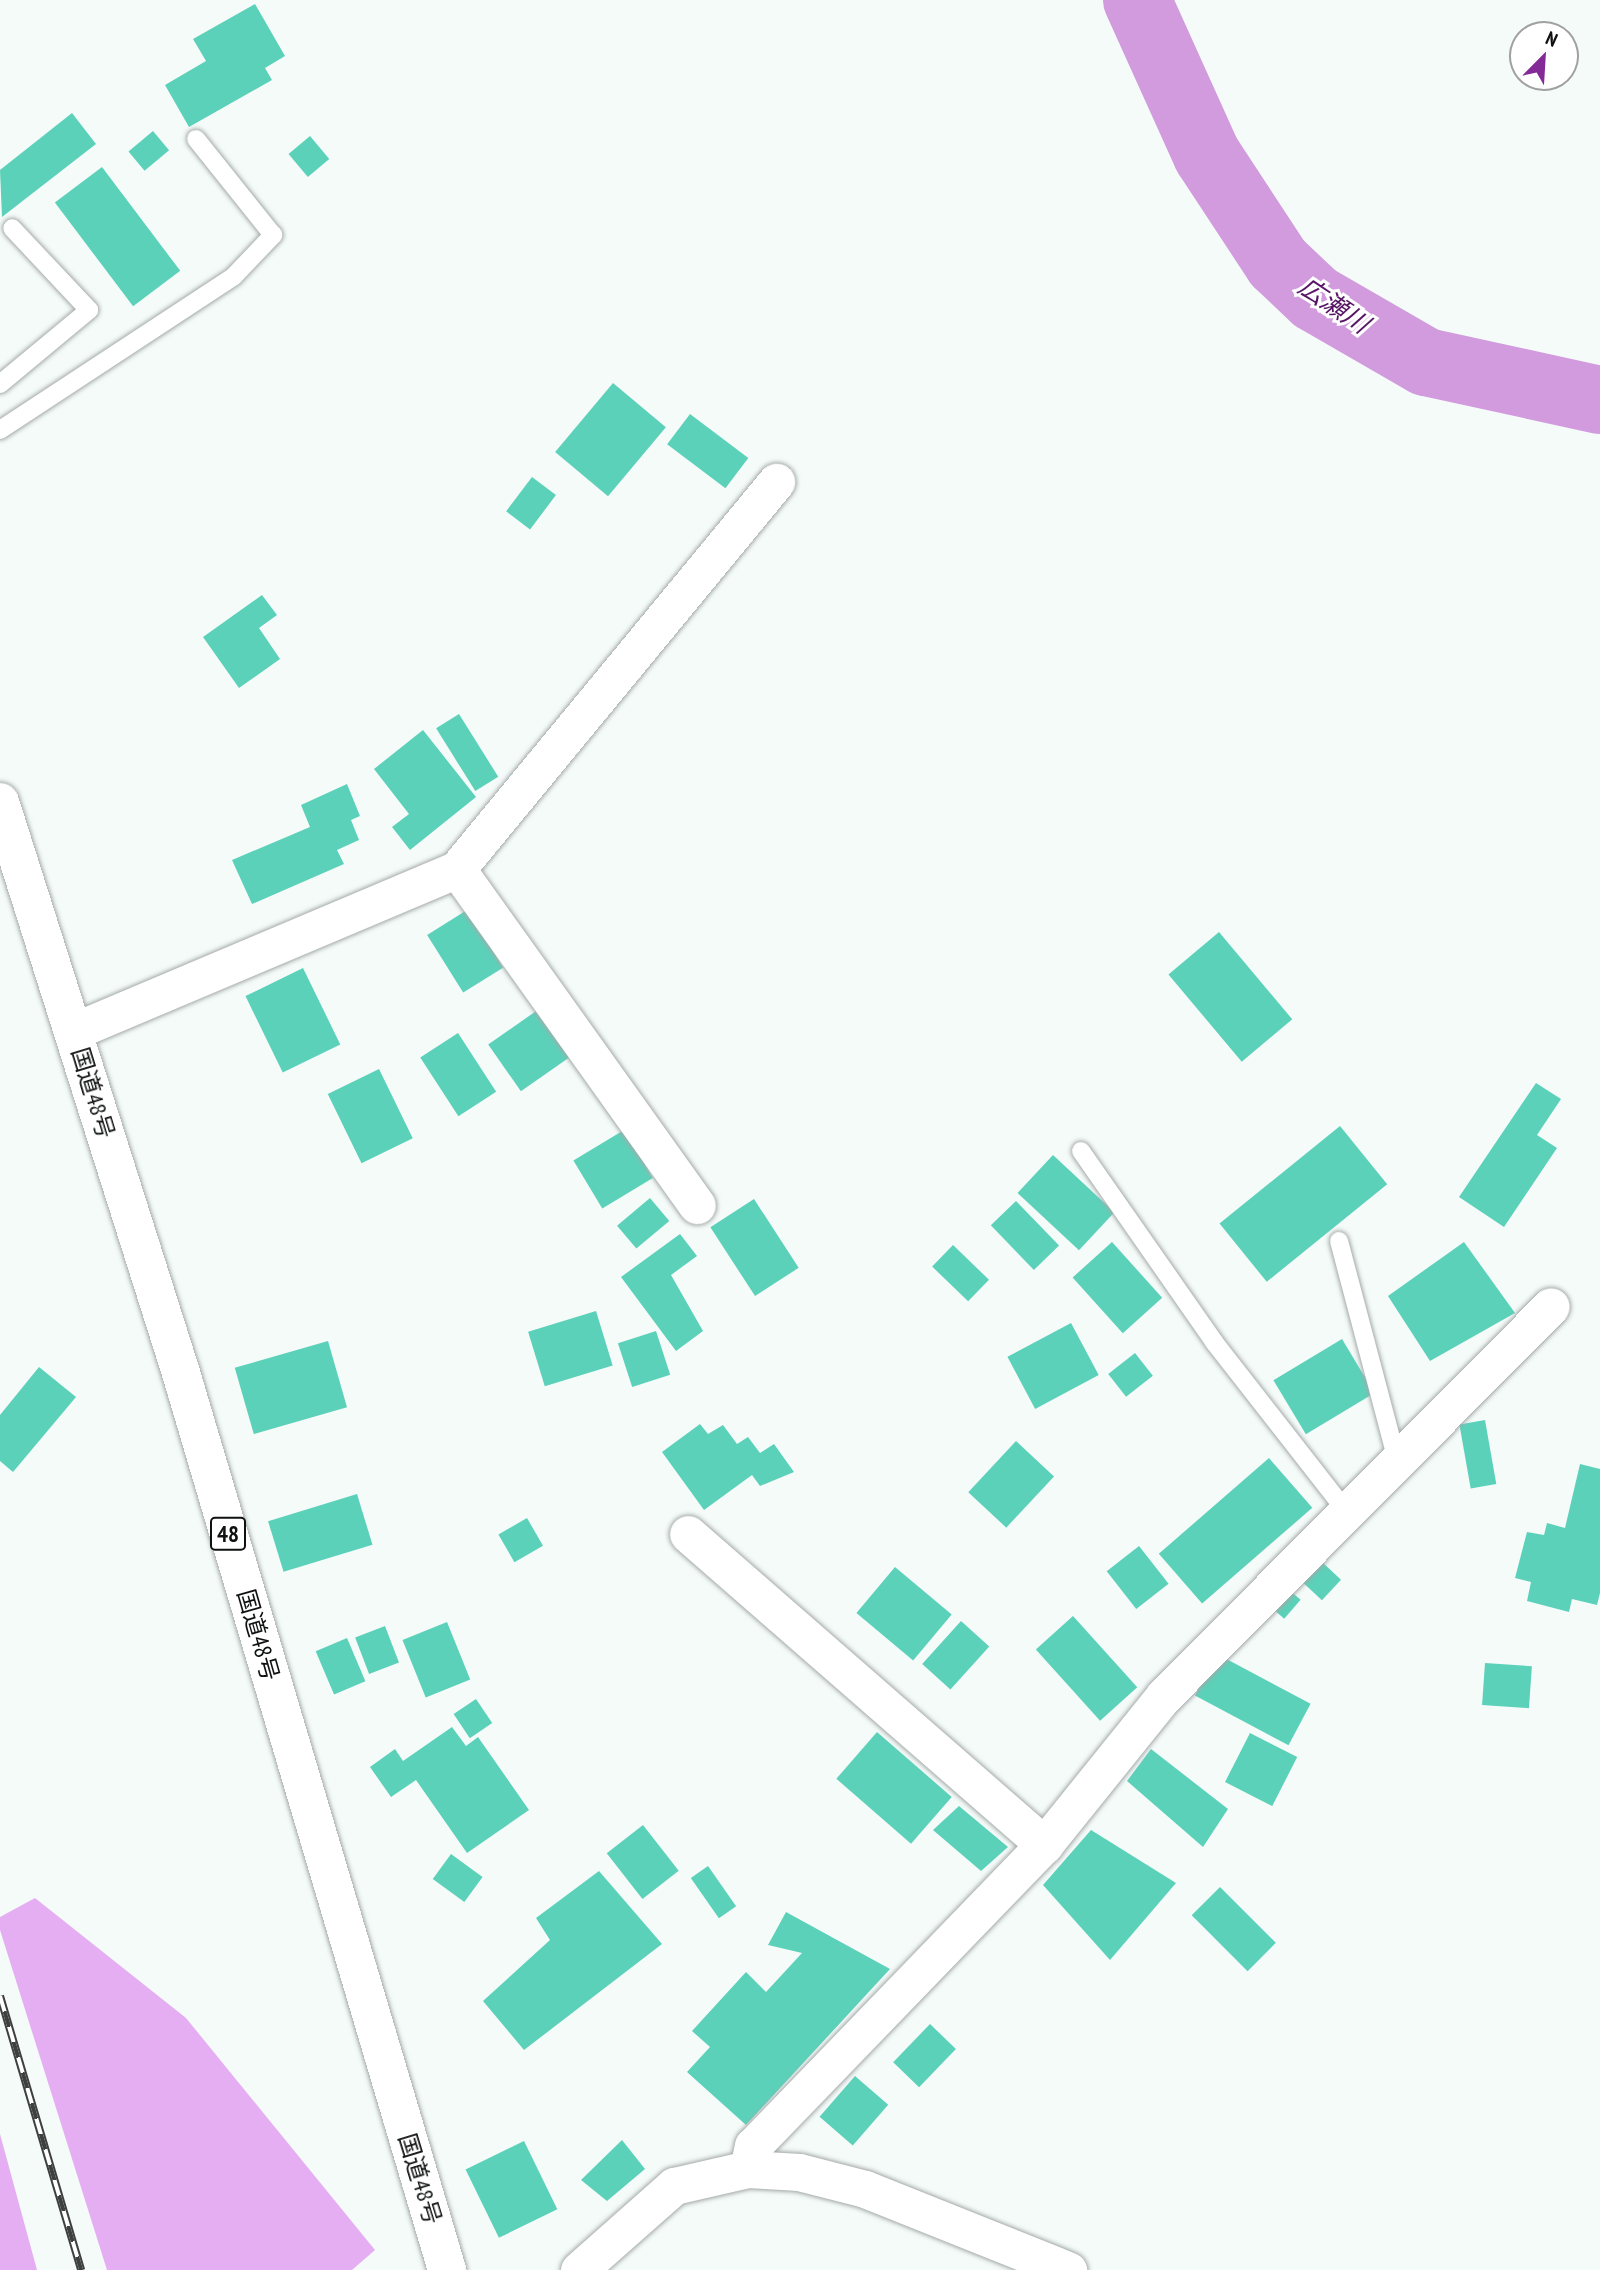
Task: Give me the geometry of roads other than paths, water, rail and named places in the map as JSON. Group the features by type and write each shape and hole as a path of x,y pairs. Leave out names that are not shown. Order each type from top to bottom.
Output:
{"highway":[{"name":"国道48号","path":"0,802 74,1031 447,2270"}],"street":[{"path":"74,1031 457,869 776,482"},
{"path":"457,869 697,1205"},
{"path":"748,2169 753,2146 1044,1845 1164,1696 1550,1306"},
{"path":"688,1534 1044,1845"},
{"path":"579,2270 674,2186 748,2169 799,2172 864,2189 1068,2270"}],"lane":[{"path":"0,430 234,276 274,235 196,139"},
{"path":"0,384 89,310 12,228"},
{"path":"1081,1151 1214,1342 1346,1511"},
{"path":"1339,1241 1396,1461"}],"waterway":[{"name":"広瀬川","path":"1137,0 1207,155 1278,263 1315,298 1426,362 1600,400"}],"railway":[{"path":"0,1996 81,2270"}]}
